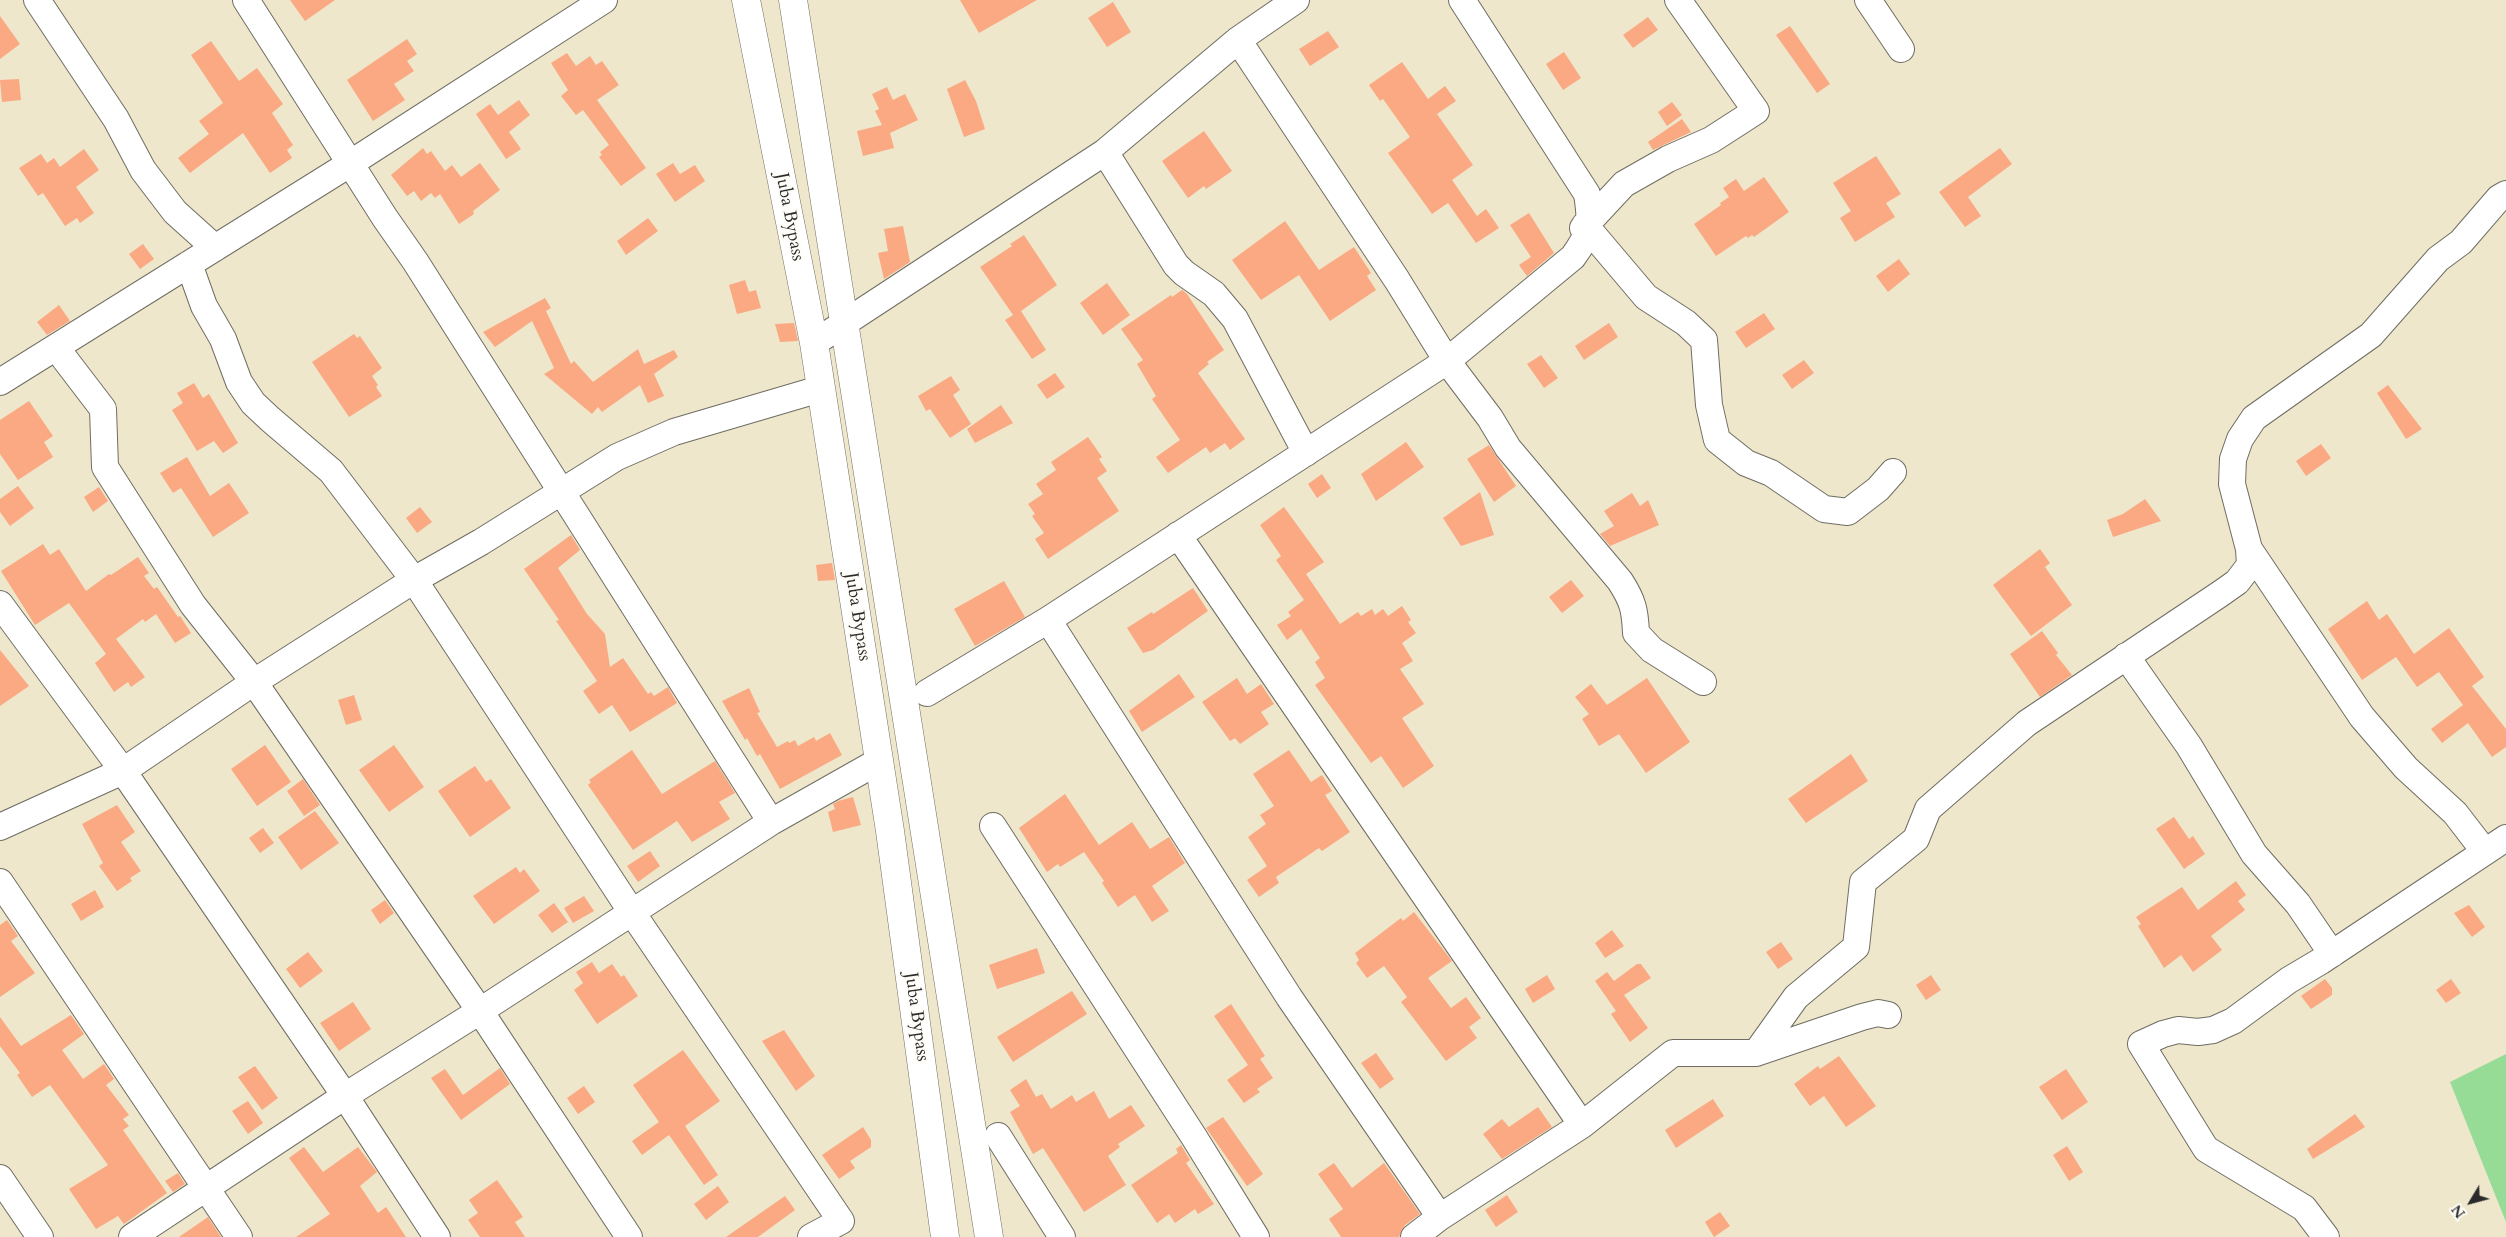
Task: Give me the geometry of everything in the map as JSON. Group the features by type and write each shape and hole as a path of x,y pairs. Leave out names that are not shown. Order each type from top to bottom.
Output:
{"main road":[{"name":"Juba Bypass","path":"746,0 814,343 879,761 945,1237"},
{"name":"Juba Bypass","path":"793,0 989,1237"}],"street":[{"path":"37,0 116,120 143,170 175,212 215,248"},
{"path":"246,0 352,163 771,822"},
{"path":"0,382 352,163 604,0"},
{"path":"814,343 1105,152 1238,40 1296,0"},
{"path":"927,693 1048,620 1447,362 1574,257 1588,237 1590,214 1587,194 1462,0"},
{"path":"1574,257 1585,225 1624,184 1668,159 1711,140 1756,111 1678,0"},
{"path":"1868,0 1901,49"},
{"path":"1238,40 1397,280 1447,362 1490,418 1508,448 1620,581 1631,598 1635,612 1636,633 1642,642 1703,682"},
{"path":"1105,152 1176,265 1184,273 1214,294 1235,318 1306,453"},
{"path":"1756,1053 1796,997 1856,947 1863,882 1916,838 1928,809 2027,723 2237,582 2250,565 2248,549 2236,504 2232,476 2233,458 2240,439 2254,418 2371,335 2438,260 2461,242 2499,198 2506,194"},
{"path":"1585,225 1646,297 1686,323 1704,340 1709,405 1717,440 1746,462 1771,473 1824,509 1848,512 1878,489 1894,472"},
{"path":"189,264 204,306 223,339 239,382 253,403 331,471 414,580 631,912 841,1221 811,1237"},
{"path":"64,358 103,409 105,467 193,605 254,682 480,1011 629,1237"},
{"path":"0,827 124,771 254,682 414,580 561,494 617,457 645,443 674,432 820,389"},
{"path":"1178,535 1582,1125"},
{"path":"2248,549 2362,717 2406,768 2455,813 2495,845 2332,954 2289,980 2232,1021 2213,1030 2198,1032 2178,1030 2163,1034 2141,1044 2206,1150 2304,1208 2326,1237"},
{"path":"0,604 124,771 345,1096 437,1237"},
{"path":"1048,620 1289,997 1428,1230 1582,1125 1673,1053 1756,1053 1862,1016 1878,1013 1888,1015"},
{"path":"2126,656 2189,746 2254,854 2298,904 2317,935 2332,954"},
{"path":"132,1237 345,1096 480,1011 771,822 879,761"},
{"path":"993,826 1189,1129 1256,1237"},
{"path":"0,882 239,1237"},
{"path":"998,1136 1062,1237"},
{"path":"0,1178 40,1237"}],"green space":[{"path":"2506,1054 2506,1222 2450,1082"}],"building":[{"path":"290,0 335,0 305,21"},
{"path":"960,0 1037,0 979,33"},
{"path":"1113,2 1131,32 1107,47 1088,18"},
{"path":"0,16 20,44 0,59"},
{"path":"1648,17 1658,30 1633,48 1623,35"},
{"path":"1790,26 1830,84 1817,93 1776,35"},
{"path":"1328,31 1339,47 1310,66 1299,49"},
{"path":"407,39 417,54 407,61 414,71 394,84 405,100 373,121 347,80"},
{"path":"211,41 239,81 257,68 283,104 272,113 293,145 287,150 292,158 270,173 243,133 190,173 178,158 209,134 199,121 223,103 191,55"},
{"path":"1564,52 1581,78 1563,90 1546,64"},
{"path":"567,53 576,66 590,56 596,65 602,61 619,85 597,100 646,168 621,186 599,157 602,155 600,152 609,145 583,110 576,115 561,96 568,90 551,63"},
{"path":"1402,62 1428,99 1445,86 1456,101 1437,114 1473,165 1452,180 1477,216 1486,209 1499,228 1476,243 1448,203 1432,214 1388,153 1410,137 1383,99 1380,101 1369,85"},
{"path":"19,79 21,100 2,102 0,80"},
{"path":"965,80 976,101 985,129 964,137 947,89"},
{"path":"887,87 893,100 905,94 918,120 890,133 894,148 863,156 857,131 882,125 875,111 879,109 872,94"},
{"path":"519,100 530,115 509,132 521,149 506,159 476,114 490,104 498,115"},
{"path":"1672,102 1682,115 1667,126 1658,112"},
{"path":"1682,119 1691,132 1653,150 1648,142"},
{"path":"1204,131 1232,171 1206,189 1204,186 1188,198 1162,161"},
{"path":"423,148 427,154 431,151 445,171 452,165 461,177 480,163 500,190 473,211 474,214 459,224 440,194 435,198 431,193 421,201 414,191 407,196 391,175"},
{"path":"2000,148 2012,164 1968,197 1981,216 1965,227 1939,192"},
{"path":"84,149 99,170 76,187 94,213 80,223 77,218 65,226 43,193 38,196 19,168 41,154 47,163 54,158 60,167"},
{"path":"1876,156 1901,194 1886,203 1895,217 1855,242 1840,218 1851,211 1833,183"},
{"path":"673,163 680,174 695,165 705,181 675,202 656,174"},
{"path":"1764,177 1789,212 1754,237 1752,235 1748,238 1746,236 1716,256 1694,224 1729,197 1723,188 1736,179 1744,191"},
{"path":"1529,213 1554,253 1527,276 1519,265 1531,257 1510,225"},
{"path":"648,218 658,231 626,255 617,241"},
{"path":"1285,221 1319,270 1354,247 1371,273 1367,276 1376,290 1330,321 1299,275 1261,300 1232,260"},
{"path":"903,226 910,262 884,279 878,253 888,251 884,229"},
{"path":"1024,235 1057,285 1021,311 1046,350 1032,359 1005,320 1013,315 980,267 1012,246 1010,244"},
{"path":"143,244 154,259 140,269 129,254"},
{"path":"1899,259 1910,274 1888,292 1876,276"},
{"path":"745,280 749,292 756,290 761,308 737,314 729,285"},
{"path":"1107,283 1130,315 1103,335 1080,303"},
{"path":"1182,290 1187,294 1224,350 1207,362 1209,364 1198,373 1245,439 1230,450 1225,443 1210,453 1206,447 1168,473 1156,457 1180,440 1152,399 1156,396 1137,364 1143,360 1121,329 1171,295 1172,297"},
{"path":"545,298 551,308 546,311 571,364 574,361 593,382 638,349 644,364 674,350 678,357 654,374 664,396 648,403 640,385 602,412 598,407 592,414 544,374 554,368 532,321 495,347 483,332"},
{"path":"59,305 70,321 47,335 37,322"},
{"path":"1764,313 1775,329 1746,348 1735,332"},
{"path":"794,323 798,341 780,342 775,324"},
{"path":"1609,323 1618,337 1584,360 1575,346"},
{"path":"354,334 357,338 360,336 382,368 372,376 382,396 349,417 312,362"},
{"path":"1541,355 1558,378 1544,388 1527,364"},
{"path":"1804,360 1814,373 1792,389 1782,375"},
{"path":"1055,373 1065,387 1047,399 1037,385"},
{"path":"951,376 960,390 953,395 971,424 950,438 930,409 926,411 918,396"},
{"path":"194,383 203,398 209,394 238,443 223,453 214,441 197,451 172,410 183,403 177,393"},
{"path":"2388,385 2422,429 2406,439 2377,393"},
{"path":"29,401 53,436 44,442 53,457 18,480 0,454 0,420"},
{"path":"1001,405 1013,423 975,443 967,429"},
{"path":"1088,437 1102,457 1099,459 1107,471 1097,478 1119,511 1048,559 1035,539 1044,533 1032,516 1035,514 1028,504 1043,494 1036,484 1056,470 1051,462"},
{"path":"1406,442 1424,467 1376,501 1361,474"},
{"path":"2321,444 2331,458 2306,476 2296,461"},
{"path":"1489,445 1516,486 1494,502 1467,459"},
{"path":"187,457 210,496 229,483 249,513 213,537 181,488 173,493 160,473"},
{"path":"1322,474 1331,488 1317,498 1308,484"},
{"path":"18,486 34,508 10,526 0,512 0,499"},
{"path":"99,487 108,501 93,512 84,497"},
{"path":"1480,492 1494,535 1461,546 1443,518"},
{"path":"1632,493 1640,506 1648,500 1659,525 1610,546 1600,534 1614,526 1604,511"},
{"path":"2145,499 2161,521 2113,537 2107,520 2123,514"},
{"path":"420,507 432,522 417,533 406,518"},
{"path":"1284,507 1324,562 1306,574 1340,624 1358,612 1361,616 1372,609 1375,615 1383,609 1388,616 1402,606 1411,620 1408,622 1416,633 1402,643 1413,661 1400,669 1424,704 1402,718 1434,766 1403,788 1381,756 1371,763 1315,685 1325,678 1315,662 1320,658 1301,629 1287,640 1277,625 1291,616 1288,612 1304,600 1276,560 1281,556 1260,525"},
{"path":"571,535 580,550 558,568 587,614 605,634 610,667 623,658 648,694 651,692 654,696 668,687 677,703 630,732 612,705 599,714 583,691 597,681 556,621 559,620 524,569"},
{"path":"43,544 50,555 59,549 86,591 109,574 111,575 138,557 149,573 144,576 154,589 157,587 191,633 175,643 156,614 145,622 143,619 116,639 145,677 131,687 128,682 114,692 95,663 106,654 69,603 35,625 1,571"},
{"path":"2040,549 2050,563 2045,567 2072,605 2031,636 1993,585"},
{"path":"832,563 835,580 818,581 816,565"},
{"path":"1571,580 1584,596 1562,613 1549,597"},
{"path":"1004,581 1025,617 975,646 954,609"},
{"path":"1193,588 1208,611 1153,650 1143,653 1127,628 1152,612 1153,614"},
{"path":"2367,601 2379,620 2387,614 2414,654 2449,628 2484,677 2472,686 2506,729 2506,747 2492,757 2468,723 2442,743 2431,729 2463,705 2439,672 2417,687 2396,657 2362,680 2328,629"},
{"path":"2042,631 2058,653 2056,655 2072,675 2040,697 2010,654"},
{"path":"0,650 29,686 0,706"},
{"path":"1179,674 1195,697 1142,732 1129,711"},
{"path":"1237,678 1247,694 1261,684 1274,704 1261,712 1269,724 1240,744 1235,738 1230,741 1202,702"},
{"path":"1647,678 1690,742 1646,773 1619,734 1599,746 1582,719 1589,714 1575,697 1591,684 1607,705"},
{"path":"749,688 760,712 757,713 777,747 788,741 789,743 795,740 798,746 814,737 816,741 830,733 842,755 780,789 760,754 757,756 747,738 745,740 722,701"},
{"path":"354,695 362,720 346,725 338,700"},
{"path":"265,745 291,782 257,806 231,769"},
{"path":"394,745 424,787 389,812 359,770"},
{"path":"632,750 662,794 715,761 735,793 719,802 730,819 692,842 677,821 633,850 588,785 591,782 589,780"},
{"path":"1289,750 1311,782 1322,775 1332,791 1325,795 1350,832 1322,851 1319,848 1276,877 1279,883 1259,897 1247,880 1267,866 1248,837 1266,824 1260,815 1274,806 1253,774"},
{"path":"1851,754 1868,781 1806,823 1788,799"},
{"path":"475,766 486,782 491,779 511,808 470,837 438,791"},
{"path":"303,779 320,805 304,816 287,791"},
{"path":"1065,794 1099,845 1132,822 1150,849 1169,837 1185,863 1152,886 1169,911 1152,922 1135,895 1118,907 1102,883 1104,881 1084,852 1060,867 1058,864 1047,872 1019,828"},
{"path":"853,797 861,825 833,832 828,812 835,809 833,804 838,801"},
{"path":"117,805 135,832 121,842 141,871 130,878 132,881 117,891 99,866 103,863 82,824"},
{"path":"315,811 339,843 301,870 278,837"},
{"path":"2174,817 2189,839 2193,836 2205,854 2184,869 2156,829"},
{"path":"263,828 274,843 260,853 249,838"},
{"path":"650,851 660,866 638,882 627,866"},
{"path":"516,867 520,873 524,869 540,891 494,924 473,896"},
{"path":"2236,881 2246,895 2238,901 2245,910 2211,936 2222,950 2193,972 2181,955 2164,968 2138,926 2141,924 2136,917 2182,887 2198,910"},
{"path":"95,890 104,907 81,921 71,904"},
{"path":"584,896 594,911 573,923 564,908"},
{"path":"385,900 394,913 380,924 371,910"},
{"path":"554,903 568,922 552,933 538,915"},
{"path":"2469,905 2485,927 2472,937 2454,913"},
{"path":"1414,912 1452,961 1428,978 1451,1008 1466,997 1481,1018 1469,1027 1477,1038 1446,1061 1401,1002 1407,997 1384,966 1367,978 1356,963 1359,960 1355,953 1401,918 1403,921"},
{"path":"7,920 18,936 11,941 35,973 0,997 0,925"},
{"path":"1612,930 1624,946 1605,958 1595,943"},
{"path":"1781,942 1793,959 1778,969 1766,952"},
{"path":"1037,948 1045,973 997,989 989,965"},
{"path":"308,952 323,971 300,988 286,969"},
{"path":"592,962 599,973 612,964 621,977 624,975 638,996 597,1024 574,990 583,983 576,972"},
{"path":"1637,964 1641,964 1651,978 1624,995 1648,1028 1630,1042 1611,1014 1616,1011 1595,981 1607,972 1614,981"},
{"path":"1547,975 1555,989 1533,1003 1525,989"},
{"path":"1931,975 1941,990 1926,1000 1916,985"},
{"path":"2325,979 2332,988 2332,995 2311,1009 2301,996"},
{"path":"2451,979 2461,993 2446,1003 2436,990"},
{"path":"1072,991 1087,1014 1013,1062 997,1037"},
{"path":"353,1002 371,1029 339,1051 320,1023"},
{"path":"1231,1004 1265,1056 1260,1059 1273,1078 1257,1089 1260,1092 1244,1103 1227,1080 1248,1065 1214,1016"},
{"path":"71,1015 84,1034 62,1050 83,1079 104,1064 114,1079 106,1085 129,1115 123,1119 129,1126 123,1130 167,1193 124,1224 118,1216 96,1229 69,1189 108,1165 50,1085 32,1097 17,1075 20,1073 0,1046 0,1017 21,1046"},
{"path":"784,1030 815,1076 796,1091 762,1041"},
{"path":"683,1050 720,1101 685,1126 718,1175 704,1185 669,1135 642,1155 632,1141 659,1122 633,1085"},
{"path":"1376,1053 1394,1079 1380,1089 1361,1063"},
{"path":"1839,1056 1876,1106 1846,1127 1824,1096 1810,1106 1794,1084 1818,1066 1820,1069"},
{"path":"255,1066 278,1098 262,1110 238,1077"},
{"path":"500,1068 510,1084 461,1120 431,1078 445,1069 463,1095"},
{"path":"2066,1069 2088,1102 2062,1120 2039,1087"},
{"path":"1026,1079 1036,1097 1042,1094 1051,1109 1072,1095 1076,1102 1094,1091 1109,1119 1131,1105 1145,1126 1118,1144 1120,1147 1108,1156 1126,1185 1084,1212 1043,1148 1033,1154 1010,1112 1020,1106 1010,1090"},
{"path":"584,1086 595,1102 578,1114 567,1098"},
{"path":"1713,1099 1724,1116 1676,1148 1665,1130"},
{"path":"248,1101 263,1123 248,1134 232,1111"},
{"path":"1538,1107 1552,1127 1502,1159 1483,1134 1502,1119 1509,1127"},
{"path":"2355,1114 2365,1127 2313,1159 2307,1149"},
{"path":"1223,1117 1263,1174 1247,1186 1206,1128"},
{"path":"863,1127 871,1140 871,1147 850,1161 855,1168 839,1179 822,1155"},
{"path":"1181,1145 1190,1160 1186,1163 1214,1204 1198,1214 1195,1209 1175,1223 1169,1214 1157,1223 1131,1185 1178,1153 1176,1149"},
{"path":"2067,1146 2083,1172 2069,1181 2053,1155"},
{"path":"304,1147 323,1172 358,1147 377,1172 360,1186 378,1213 386,1207 406,1237 296,1237 330,1214 289,1158"},
{"path":"1334,1163 1352,1188 1384,1163 1420,1214 1405,1225 1399,1237 1341,1237 1329,1219 1343,1209 1318,1174"},
{"path":"178,1173 185,1184 173,1192 165,1181"},
{"path":"497,1180 523,1217 515,1222 525,1237 480,1237 468,1220 478,1213 469,1200"},
{"path":"718,1186 729,1202 706,1220 694,1204"},
{"path":"1507,1195 1518,1212 1496,1227 1485,1210"},
{"path":"785,1196 795,1210 758,1237 726,1237"},
{"path":"1720,1212 1730,1226 1714,1237 1705,1222"},
{"path":"208,1217 221,1237 179,1237"}]}
